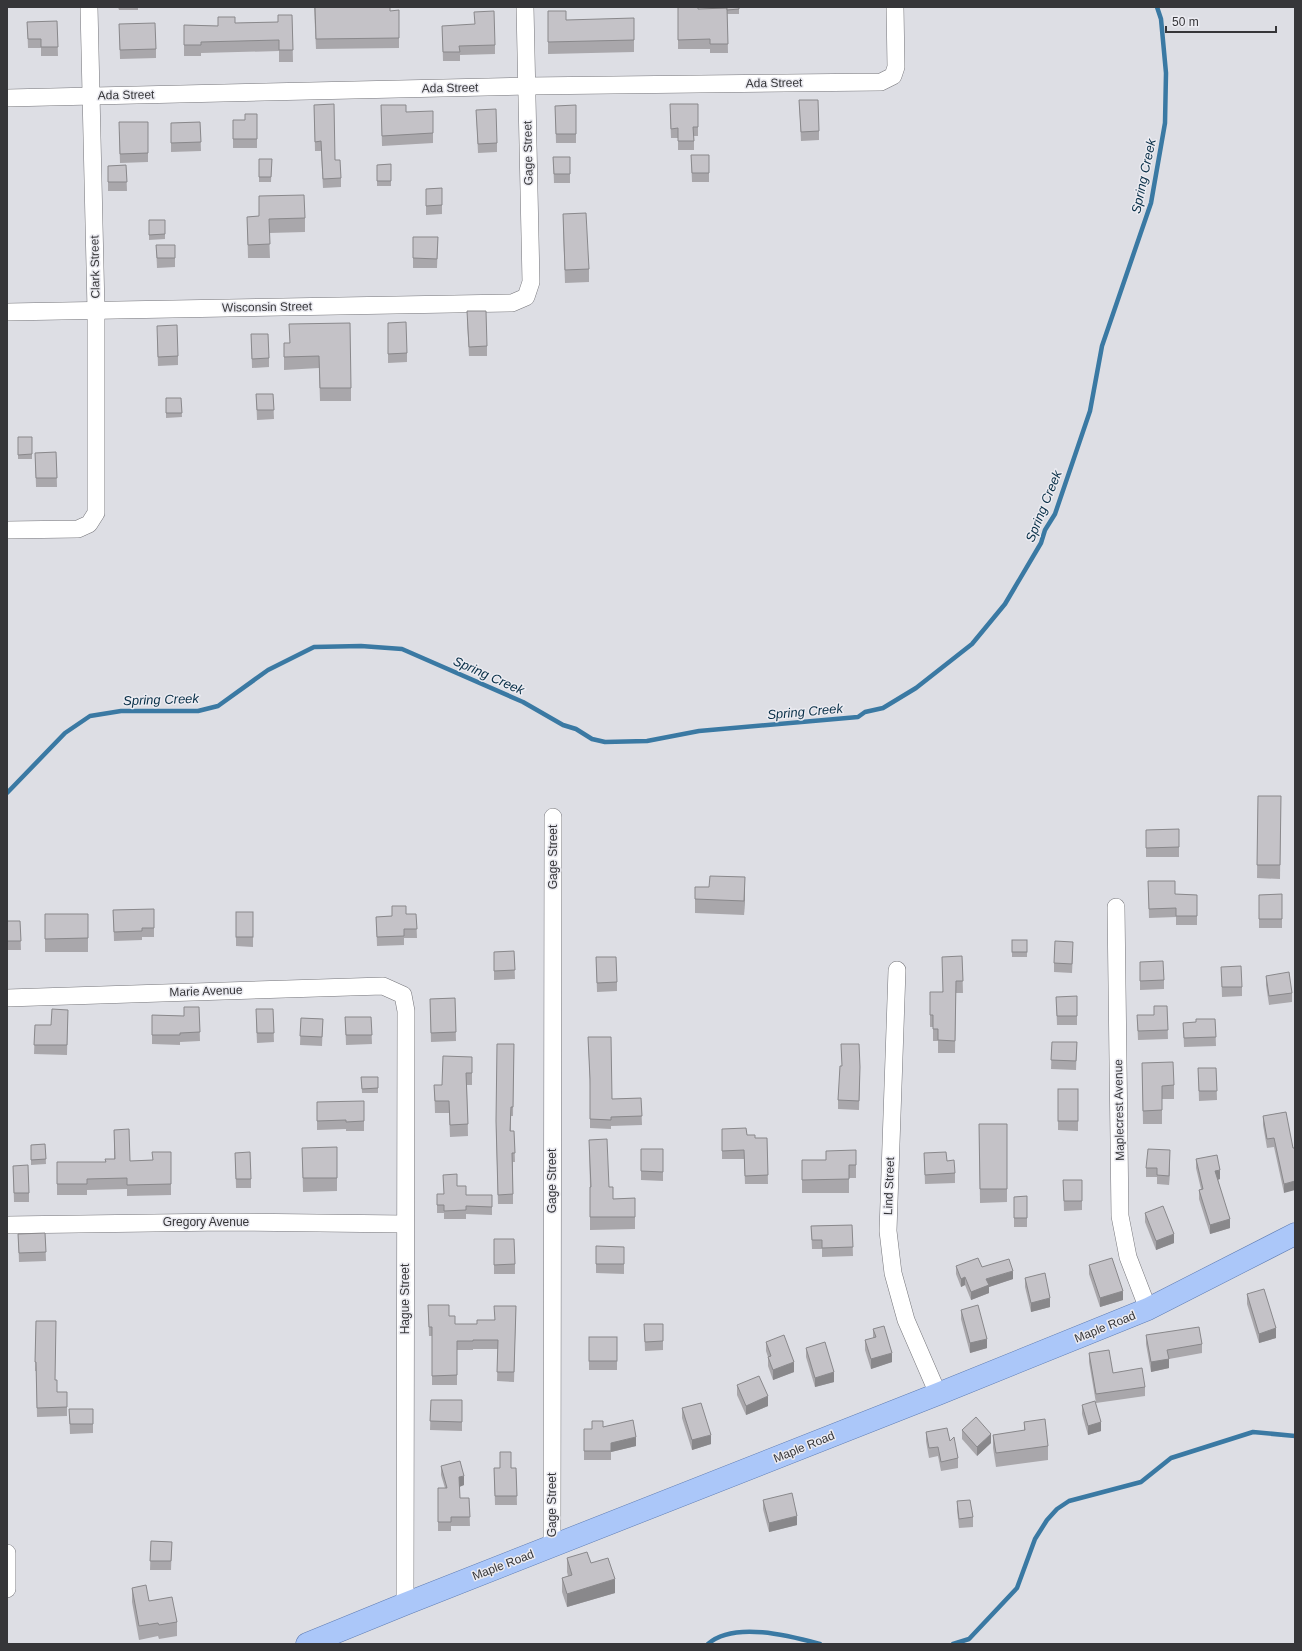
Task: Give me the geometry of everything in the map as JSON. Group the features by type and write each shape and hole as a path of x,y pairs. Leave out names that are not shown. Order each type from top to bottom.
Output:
{"main road":[{"name":"Maple Road","path":"307,1644 1148,1310 1295,1234"}],"street":[{"name":"Clark Street","path":"7,530 78,529 89,524 96,513 96,310 89,7"},
{"name":"Gage Street","path":"525,7 531,282 526,297"},
{"name":"Ada Street","path":"7,98 527,86 881,82 892,76 896,67 895,7"},
{"name":"Wisconsin Street","path":"7,312 512,303 526,297"},
{"name":"Gage Street","path":"552,1546 553,816"},
{"name":"Maplecrest Avenue","path":"1116,907 1120,1216 1128,1257 1148,1310"},
{"name":"Lind Street","path":"897,970 888,1230 893,1273 906,1320 938,1394"},
{"name":"Marie Avenue","path":"7,998 383,986 403,995"},
{"name":"Hague Street","path":"403,995 406,1011 405,1604"},
{"name":"Gregory Avenue","path":"7,1225 226,1222 405,1224"},
{"path":"7,1553 7,1589"}],"building":[{"path":"315,7 390,7 390,11 399,10 399,38 316,39"},
{"path":"678,7 698,7 698,9 727,8 728,44 710,44 710,39 678,40"},
{"path":"727,7 739,7 739,9 727,10"},
{"path":"494,11 495,45 459,46 460,52 443,52 442,26 475,24 474,12"},
{"path":"548,11 566,11 566,20 634,18 634,40 548,42"},
{"path":"278,15 292,15 293,50 279,50 279,40 201,42 201,45 184,45 184,25 218,26 218,17 235,17 235,23 278,22"},
{"path":"57,21 58,47 41,47 41,39 28,39 27,22"},
{"path":"155,23 156,49 120,50 119,24"},
{"path":"799,100 818,100 819,131 801,132"},
{"path":"334,104 335,160 340,160 341,178 323,179 321,141 315,142 314,105"},
{"path":"670,104 698,104 698,127 693,127 694,141 678,141 678,128 671,129"},
{"path":"381,105 406,105 406,112 433,111 433,133 382,136"},
{"path":"576,105 576,134 556,134 555,106"},
{"path":"496,109 497,143 478,144 476,110"},
{"path":"245,114 257,114 257,139 233,139 233,120 245,120"},
{"path":"119,122 148,122 148,153 120,154"},
{"path":"200,122 201,142 171,143 171,123"},
{"path":"691,155 709,155 709,173 692,173"},
{"path":"553,157 570,157 570,174 554,174"},
{"path":"259,159 272,159 271,177 259,177"},
{"path":"391,164 391,181 377,181 377,165"},
{"path":"126,165 127,182 108,182 108,166"},
{"path":"442,188 442,205 426,206 426,189"},
{"path":"304,195 305,218 269,219 270,244 248,245 247,217 259,216 259,196"},
{"path":"586,213 589,269 565,270 563,214"},
{"path":"149,220 165,220 165,234 149,235"},
{"path":"413,237 438,237 437,259 413,258"},
{"path":"156,245 175,245 175,258 157,258"},
{"path":"467,311 486,311 487,346 469,347"},
{"path":"406,322 407,353 388,354 388,323"},
{"path":"350,323 351,388 320,388 319,356 284,357 284,343 290,343 289,324"},
{"path":"177,325 178,356 158,357 157,326"},
{"path":"251,334 268,334 269,358 252,359"},
{"path":"256,394 273,394 274,410 257,410"},
{"path":"166,398 181,398 182,413 166,413"},
{"path":"18,437 32,437 32,454 18,455"},
{"path":"56,452 57,478 36,478 35,453"},
{"path":"1258,796 1281,796 1280,865 1257,865"},
{"path":"1179,829 1179,847 1146,848 1146,830"},
{"path":"710,876 745,877 744,901 695,899 695,887 709,887"},
{"path":"1148,881 1175,881 1175,894 1197,895 1197,916 1176,916 1176,908 1149,909"},
{"path":"1282,894 1282,919 1259,919 1259,895"},
{"path":"392,906 406,906 406,914 416,914 417,929 404,929 404,936 377,937 376,917 392,916"},
{"path":"154,909 154,928 142,928 142,931 114,932 113,910"},
{"path":"236,912 253,912 253,937 236,937"},
{"path":"45,914 88,914 88,938 45,939"},
{"path":"7,921 20,921 21,941 7,941"},
{"path":"1012,940 1027,940 1027,952 1012,952"},
{"path":"1055,941 1073,942 1072,964 1054,963"},
{"path":"514,951 515,970 494,971 494,952"},
{"path":"962,956 963,981 956,981 955,1041 938,1040 938,1029 933,1029 933,1015 930,1015 930,992 943,992 942,957"},
{"path":"596,957 616,957 617,982 597,983"},
{"path":"1163,961 1164,980 1140,981 1140,962"},
{"path":"1241,966 1242,987 1222,987 1221,967"},
{"path":"1289,972 1292,993 1269,996 1266,976"},
{"path":"1077,996 1077,1016 1057,1016 1056,997"},
{"path":"455,998 456,1032 431,1033 430,999"},
{"path":"1154,1006 1167,1006 1168,1030 1138,1031 1137,1015 1154,1015"},
{"path":"184,1007 199,1007 200,1032 180,1033 180,1035 152,1035 152,1015 184,1016"},
{"path":"52,1009 68,1010 67,1045 34,1045 35,1025 51,1025"},
{"path":"256,1009 273,1009 274,1033 257,1033"},
{"path":"345,1017 371,1017 372,1035 346,1035"},
{"path":"301,1018 323,1019 322,1037 300,1036"},
{"path":"1196,1019 1215,1019 1216,1037 1184,1038 1183,1023 1196,1022"},
{"path":"588,1037 611,1037 612,1099 641,1098 642,1116 611,1117 611,1120 590,1119"},
{"path":"1052,1042 1077,1042 1076,1061 1051,1060"},
{"path":"497,1044 514,1044 513,1107 511,1107 510,1131 514,1131 515,1153 512,1153 513,1194 498,1195 496,1121"},
{"path":"841,1044 859,1044 859,1101 838,1100 840,1066 842,1066"},
{"path":"443,1056 472,1057 472,1073 466,1073 468,1124 450,1125 449,1101 435,1101 434,1085 442,1085"},
{"path":"1173,1062 1174,1085 1162,1086 1162,1110 1143,1111 1142,1063"},
{"path":"1198,1068 1216,1068 1217,1091 1199,1091"},
{"path":"361,1077 378,1077 378,1088 362,1089"},
{"path":"1058,1089 1078,1089 1078,1121 1058,1121"},
{"path":"364,1101 364,1121 317,1121 317,1102"},
{"path":"1286,1112 1293,1148 1295,1148 1295,1181 1284,1184 1274,1138 1267,1139 1263,1116"},
{"path":"979,1124 1007,1124 1007,1189 980,1189"},
{"path":"746,1128 747,1135 755,1135 755,1138 767,1138 768,1175 745,1176 744,1150 722,1151 722,1129"},
{"path":"129,1129 130,1161 153,1160 152,1152 171,1152 171,1184 127,1185 127,1178 87,1179 87,1184 57,1184 57,1162 106,1162 105,1159 115,1159 114,1130"},
{"path":"607,1139 609,1187 613,1187 613,1199 635,1198 635,1217 590,1217 591,1187 589,1140"},
{"path":"45,1144 46,1159 31,1160 31,1145"},
{"path":"337,1147 337,1178 303,1178 302,1148"},
{"path":"641,1149 663,1149 663,1172 641,1171"},
{"path":"1148,1149 1170,1150 1169,1176 1157,1175 1157,1168 1146,1168"},
{"path":"856,1150 856,1165 849,1165 849,1179 802,1180 802,1160 826,1160 826,1151"},
{"path":"250,1152 251,1179 236,1179 235,1153"},
{"path":"946,1152 947,1161 954,1160 955,1173 925,1175 924,1153"},
{"path":"1217,1155 1220,1170 1215,1171 1230,1219 1210,1225 1199,1190 1203,1189 1196,1159"},
{"path":"28,1165 29,1193 14,1193 13,1166"},
{"path":"457,1174 457,1186 466,1186 466,1195 492,1195 492,1207 466,1206 466,1210 444,1211 444,1205 437,1205 437,1194 444,1194 443,1175"},
{"path":"1063,1180 1082,1180 1082,1201 1064,1201"},
{"path":"1027,1196 1027,1218 1014,1218 1014,1197"},
{"path":"1163,1206 1174,1234 1156,1241 1145,1213"},
{"path":"852,1225 853,1247 822,1248 822,1240 812,1240 811,1226"},
{"path":"45,1233 46,1252 19,1253 18,1234"},
{"path":"494,1239 514,1239 515,1264 494,1265"},
{"path":"596,1246 624,1247 624,1264 596,1264"},
{"path":"978,1258 982,1267 1009,1259 1013,1271 986,1279 989,1285 971,1292 965,1277 961,1279 956,1266"},
{"path":"1112,1258 1123,1291 1100,1298 1089,1265"},
{"path":"1045,1273 1050,1298 1031,1303 1025,1278"},
{"path":"1264,1289 1276,1328 1259,1334 1247,1294"},
{"path":"428,1305 449,1305 449,1316 455,1316 455,1324 477,1324 477,1320 495,1320 494,1306 516,1306 514,1372 497,1372 498,1340 473,1340 457,1341 457,1375 432,1376 432,1327 429,1327"},
{"path":"978,1305 987,1339 970,1343 961,1310"},
{"path":"36,1321 56,1321 55,1380 57,1380 57,1392 67,1392 67,1407 37,1408 35,1362"},
{"path":"644,1324 663,1324 663,1341 645,1342"},
{"path":"884,1326 892,1353 871,1359 865,1340 876,1337 873,1329"},
{"path":"1199,1327 1202,1344 1167,1350 1169,1359 1151,1362 1146,1335"},
{"path":"784,1335 794,1362 773,1370 768,1357 771,1356 766,1342"},
{"path":"589,1337 617,1337 617,1361 589,1361"},
{"path":"825,1342 834,1372 815,1378 806,1348"},
{"path":"1109,1350 1113,1373 1142,1368 1145,1387 1096,1394 1089,1353"},
{"path":"759,1376 768,1396 746,1406 737,1385"},
{"path":"431,1400 462,1400 462,1422 430,1421"},
{"path":"1095,1401 1101,1422 1088,1426 1082,1405"},
{"path":"701,1403 711,1435 692,1440 682,1408"},
{"path":"69,1409 93,1409 93,1424 70,1424"},
{"path":"976,1417 991,1434 977,1447 962,1430"},
{"path":"1045,1419 1048,1446 996,1453 993,1435 1025,1430 1024,1422"},
{"path":"633,1420 636,1437 611,1443 611,1451 584,1451 584,1429 592,1429 592,1421 603,1421 603,1427"},
{"path":"947,1428 950,1441 954,1437 958,1458 941,1462 938,1447 929,1448 926,1432"},
{"path":"500,1452 511,1452 511,1468 516,1468 517,1496 495,1496 494,1468 500,1468"},
{"path":"460,1461 464,1476 459,1477 460,1498 469,1498 470,1517 451,1517 451,1522 438,1522 438,1488 447,1488 441,1466"},
{"path":"792,1493 797,1516 769,1523 763,1500"},
{"path":"970,1500 973,1517 959,1519 957,1501"},
{"path":"151,1541 172,1542 171,1561 150,1561"},
{"path":"587,1552 591,1563 608,1558 615,1579 567,1594 562,1578 572,1575 567,1558"},
{"path":"146,1585 149,1601 172,1597 177,1622 139,1626 132,1588"}],"waterway":[{"name":"Spring Creek","path":"7,793 65,733 90,716 121,711 198,711 218,706 268,670 314,647 361,646 402,649 523,702 563,725 576,729 592,739 605,742 647,741 699,731 858,717 865,712 883,708 916,688 972,644 1005,604 1041,543 1045,530 1055,514 1090,411 1102,346 1151,203 1165,123 1166,73 1161,19 1157,7"},
{"path":"953,1644 969,1639 1017,1588 1035,1539 1047,1520 1057,1509 1069,1501 1141,1482 1171,1458 1253,1432 1295,1436"},
{"path":"708,1644 719,1637 732,1633 747,1632 778,1634 820,1644"}]}
